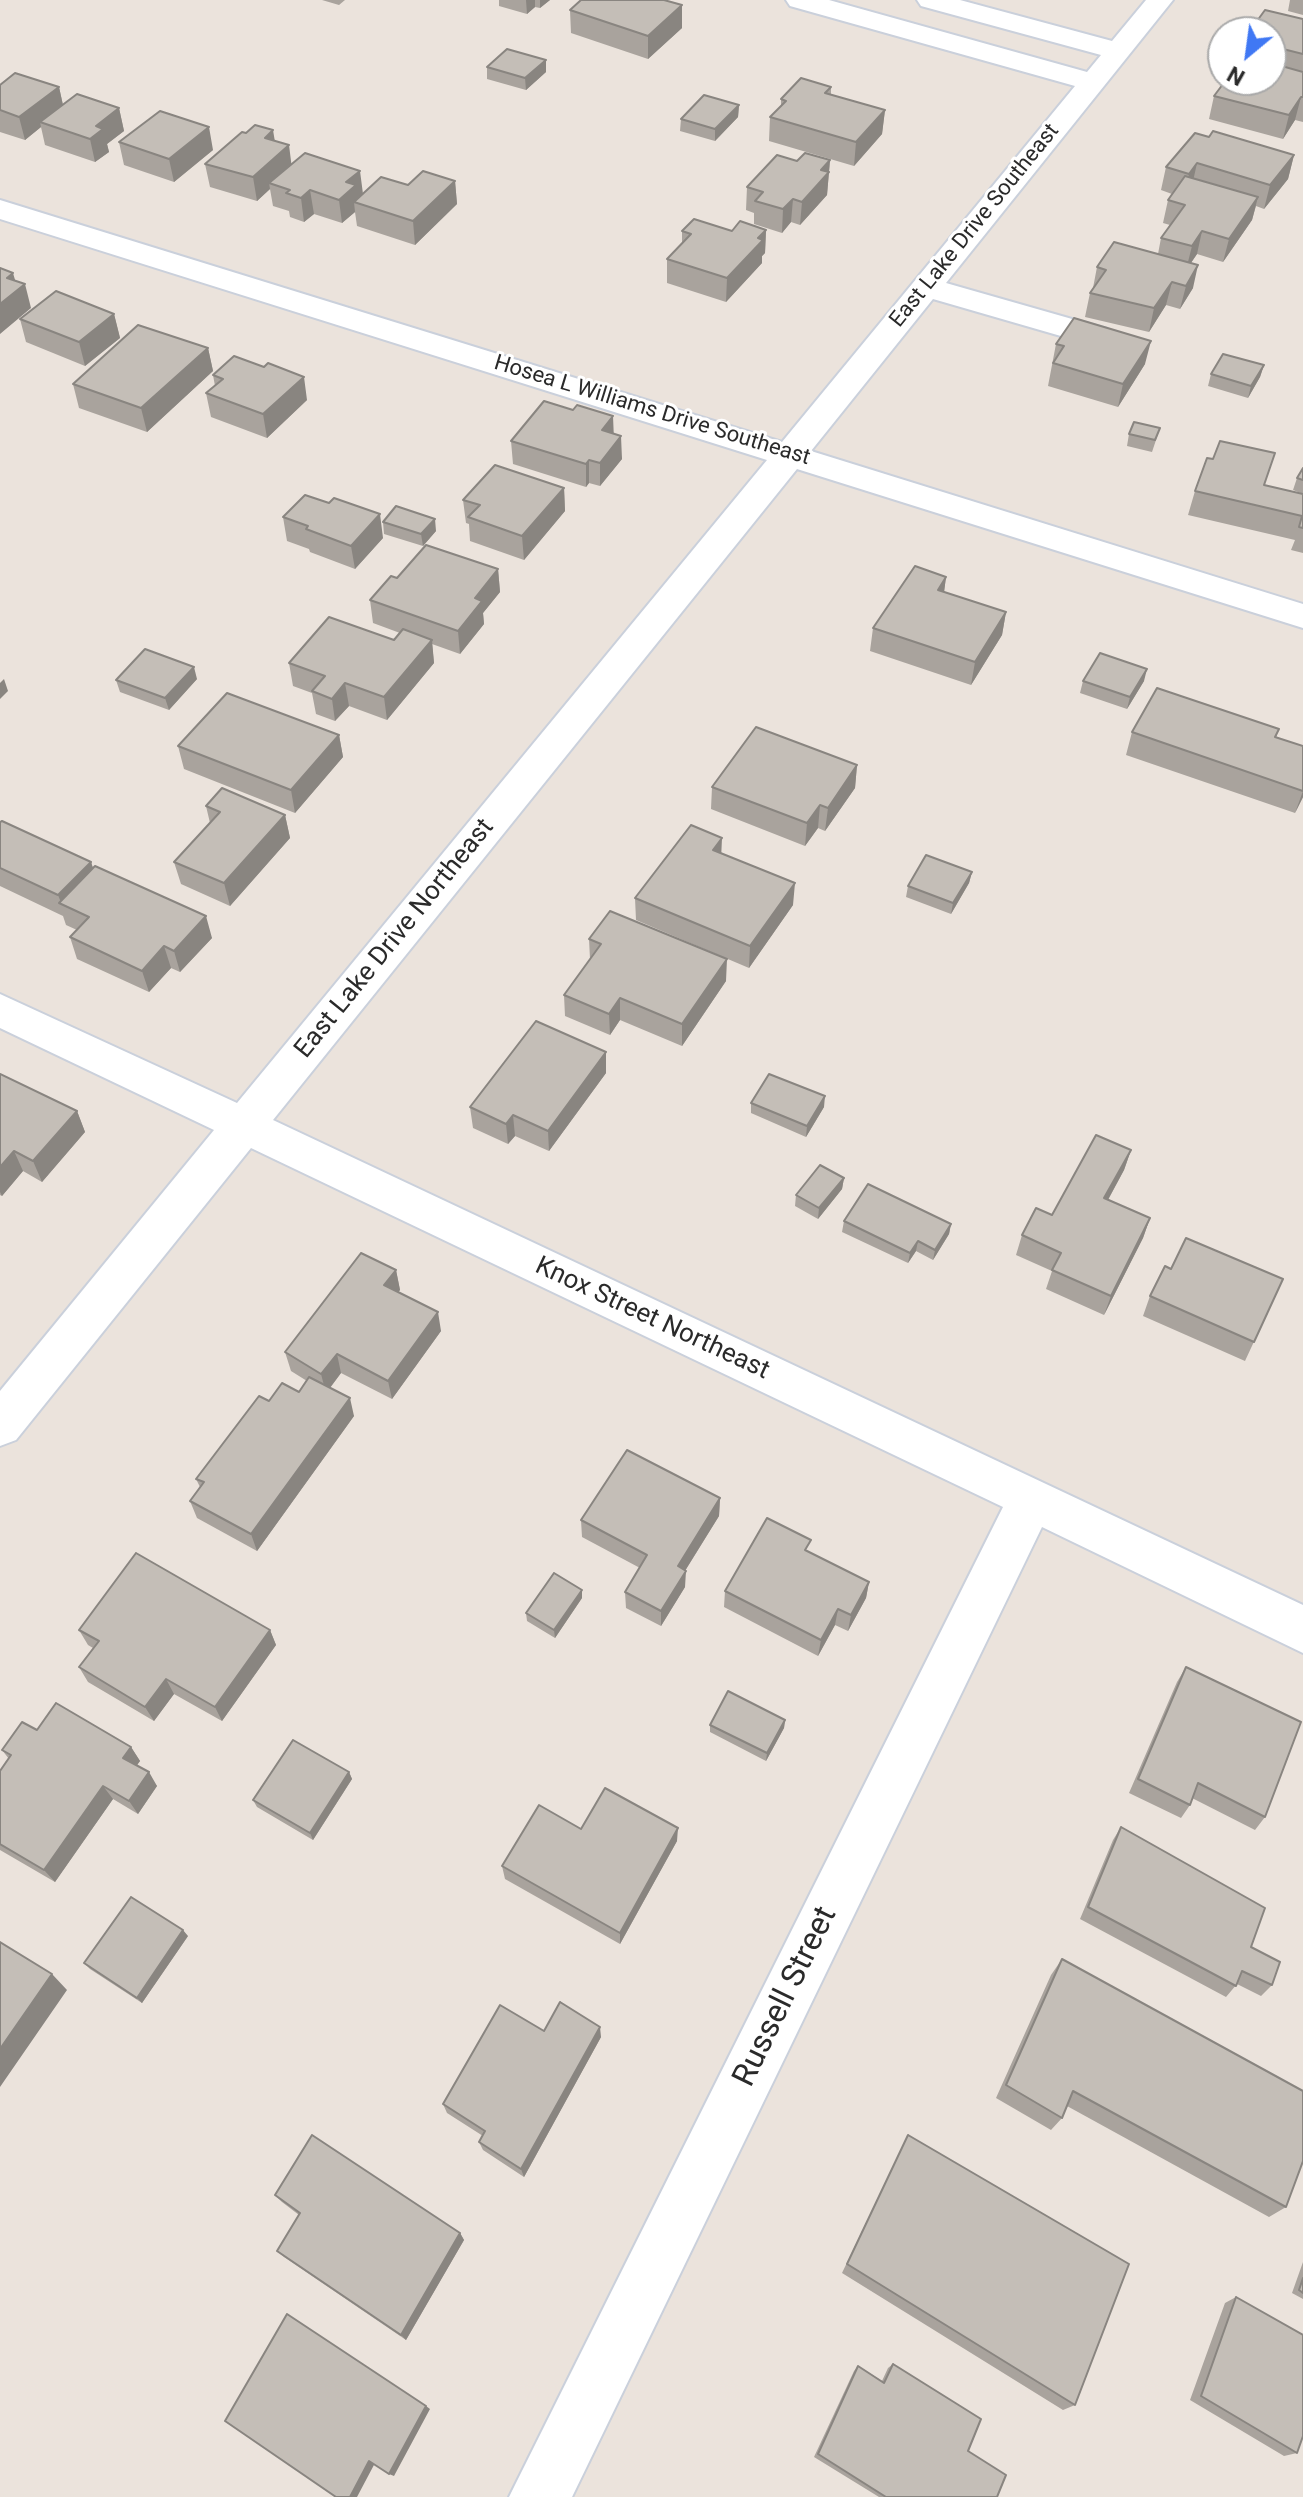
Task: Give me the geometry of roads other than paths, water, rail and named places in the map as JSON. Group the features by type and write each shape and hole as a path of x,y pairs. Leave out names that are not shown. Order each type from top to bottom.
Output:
{"street":[{"path":"799,0 1093,82"},
{"path":"930,0 1119,51"},
{"name":"East Lake Drive Southeast","path":"789,453 1160,0"},
{"name":"Hosea L Williams Drive Southeast","path":"0,209 1303,616"},
{"path":"925,287 1096,336"},
{"name":"East Lake Drive Northeast","path":"0,1425 789,453"},
{"name":"Knox Street Northeast","path":"0,1010 1032,1498 1303,1630"},
{"name":"Russell Street","path":"540,2497 1032,1498"}]}
